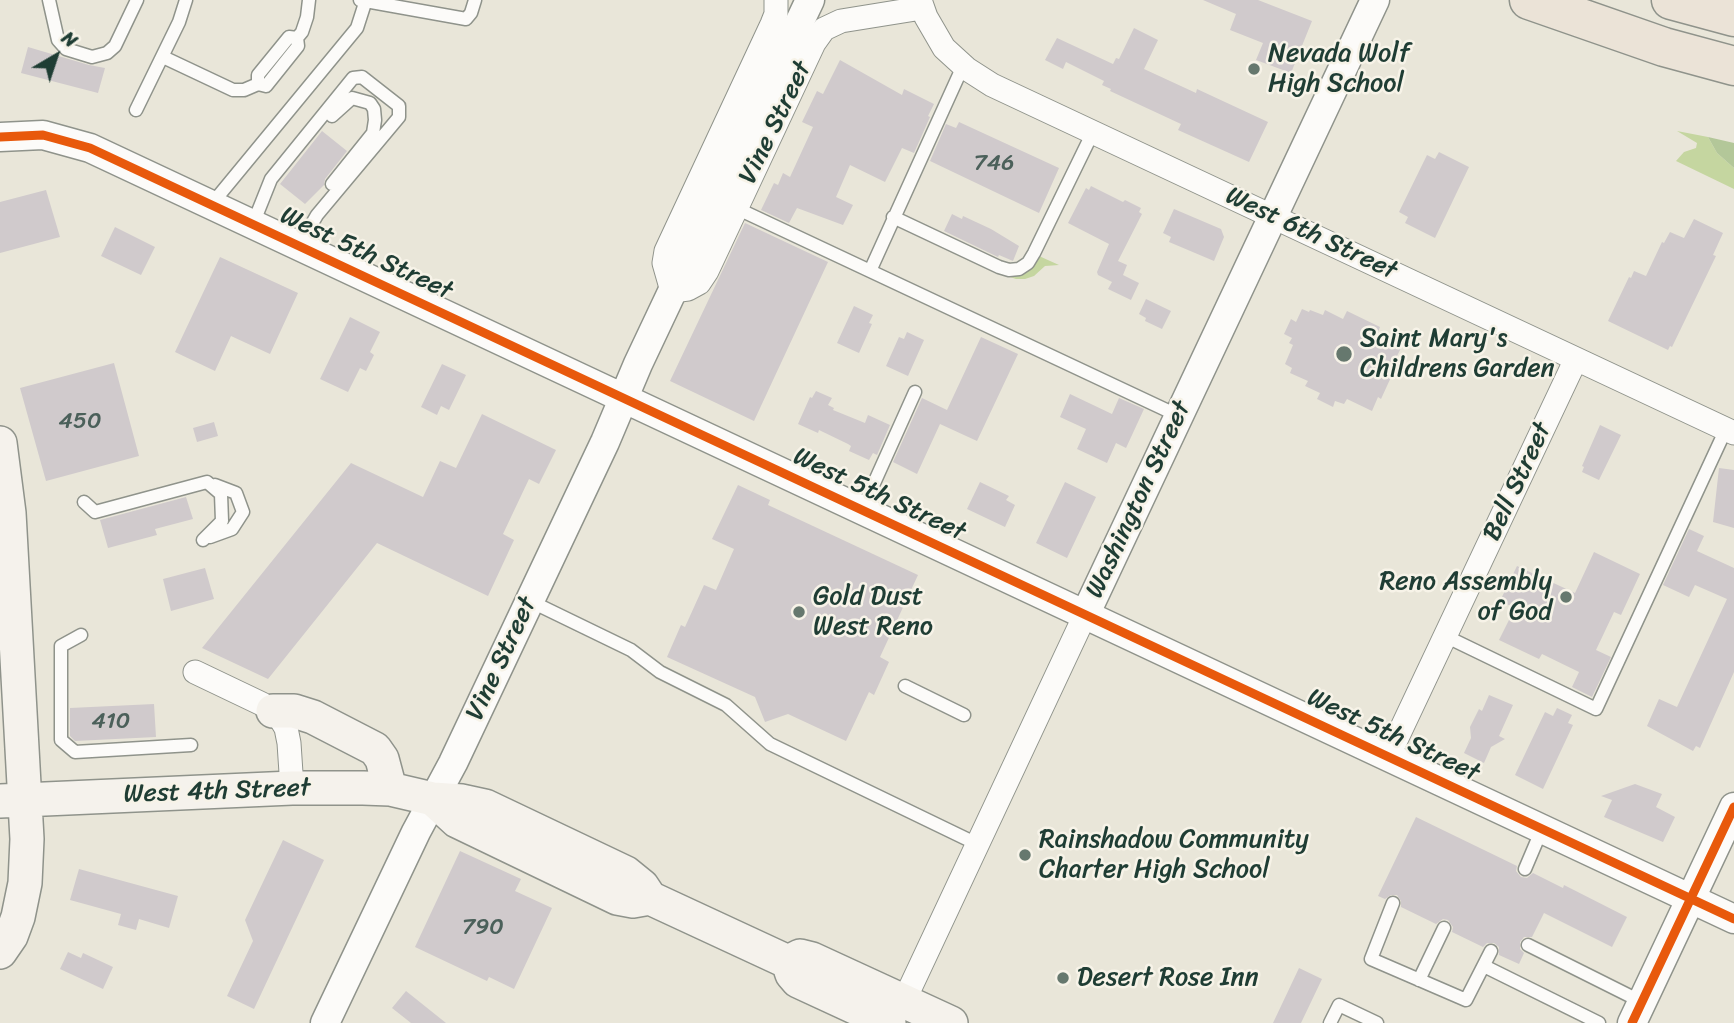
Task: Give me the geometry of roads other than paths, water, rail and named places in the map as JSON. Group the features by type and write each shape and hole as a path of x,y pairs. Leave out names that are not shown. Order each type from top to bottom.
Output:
{"highway":[{"path":"1529,0 1664,47 1734,66"},
{"path":"1671,0 1734,17"}],"main road":[{"path":"0,443 12,801 27,839 25,883 18,917 11,936 0,951"},
{"path":"273,711 294,710 313,717 375,749 382,759 390,789"},
{"name":"West 4th Street","path":"12,801 292,788 390,789 433,799 485,806 626,873 642,886 650,898 788,962 798,981 896,1012 951,1023"}],"street":[{"name":"Vine Street","path":"671,291 664,263 666,251 772,24 776,14 776,0"},
{"name":"Vine Street","path":"325,1023 609,433 671,291 810,0"},
{"name":"Vine Street","path":"671,291 688,289 699,283 814,43 824,29 841,21 921,4"},
{"name":"West 6th Street","path":"921,4 944,48 963,66 992,85 1730,431"},
{"name":"Washington Street","path":"896,1012 1370,11"},
{"name":"West 5th Street","path":"0,137 43,135 76,142 1734,919"},
{"name":"Bell Street","path":"1388,757 1576,359"},
{"path":"195,672 273,711 286,728 292,788"},
{"path":"1637,1012 1734,807"}],"lane":[{"path":"49,0 58,40 66,49 92,57 107,53 115,46 137,0"},
{"path":"136,110 163,57 186,0"},
{"path":"163,57 233,90 244,90 258,84 266,86 298,46 297,38 306,23 309,0"},
{"path":"360,0 418,6 466,19 475,0"},
{"path":"211,205 357,28 366,0"},
{"path":"870,271 963,66"},
{"path":"253,224 271,178 353,78 362,76 399,106 399,117 317,215 299,246"},
{"path":"266,192 339,108 352,97 370,103 374,109 373,133 318,202 317,215"},
{"path":"893,217 999,267 1019,269 1028,263 1034,253 1093,132"},
{"path":"736,208 1179,416"},
{"path":"862,510 915,392"},
{"path":"1444,636 1596,709 1730,431"},
{"path":"84,502 95,512 207,482 236,493 243,512 232,529 203,540 222,521 221,494 207,482"},
{"path":"529,601 631,650 660,672 726,705 770,744 977,844"},
{"path":"81,635 61,646 61,740 75,752 191,745"},
{"path":"905,686 964,715"},
{"path":"1525,870 1543,828"},
{"path":"1393,903 1371,959 1466,1000 1491,951"},
{"path":"1419,980 1444,928"},
{"path":"1528,945 1637,1012"},
{"path":"1484,966 1599,1023"},
{"path":"1330,1023 1339,1005 1377,1023"}],"place":[{"name":"Nevada Wolf High School","path":"1254,69"},
{"name":"Saint Mary's Childrens Garden","path":"1344,354"},
{"name":"Reno Assembly of God","path":"1566,597"},
{"name":"Gold Dust West Reno","path":"799,612"},
{"name":"Rainshadow Community Charter High School","path":"1025,855"},
{"name":"Desert Rose Inn","path":"1063,978"}]}
